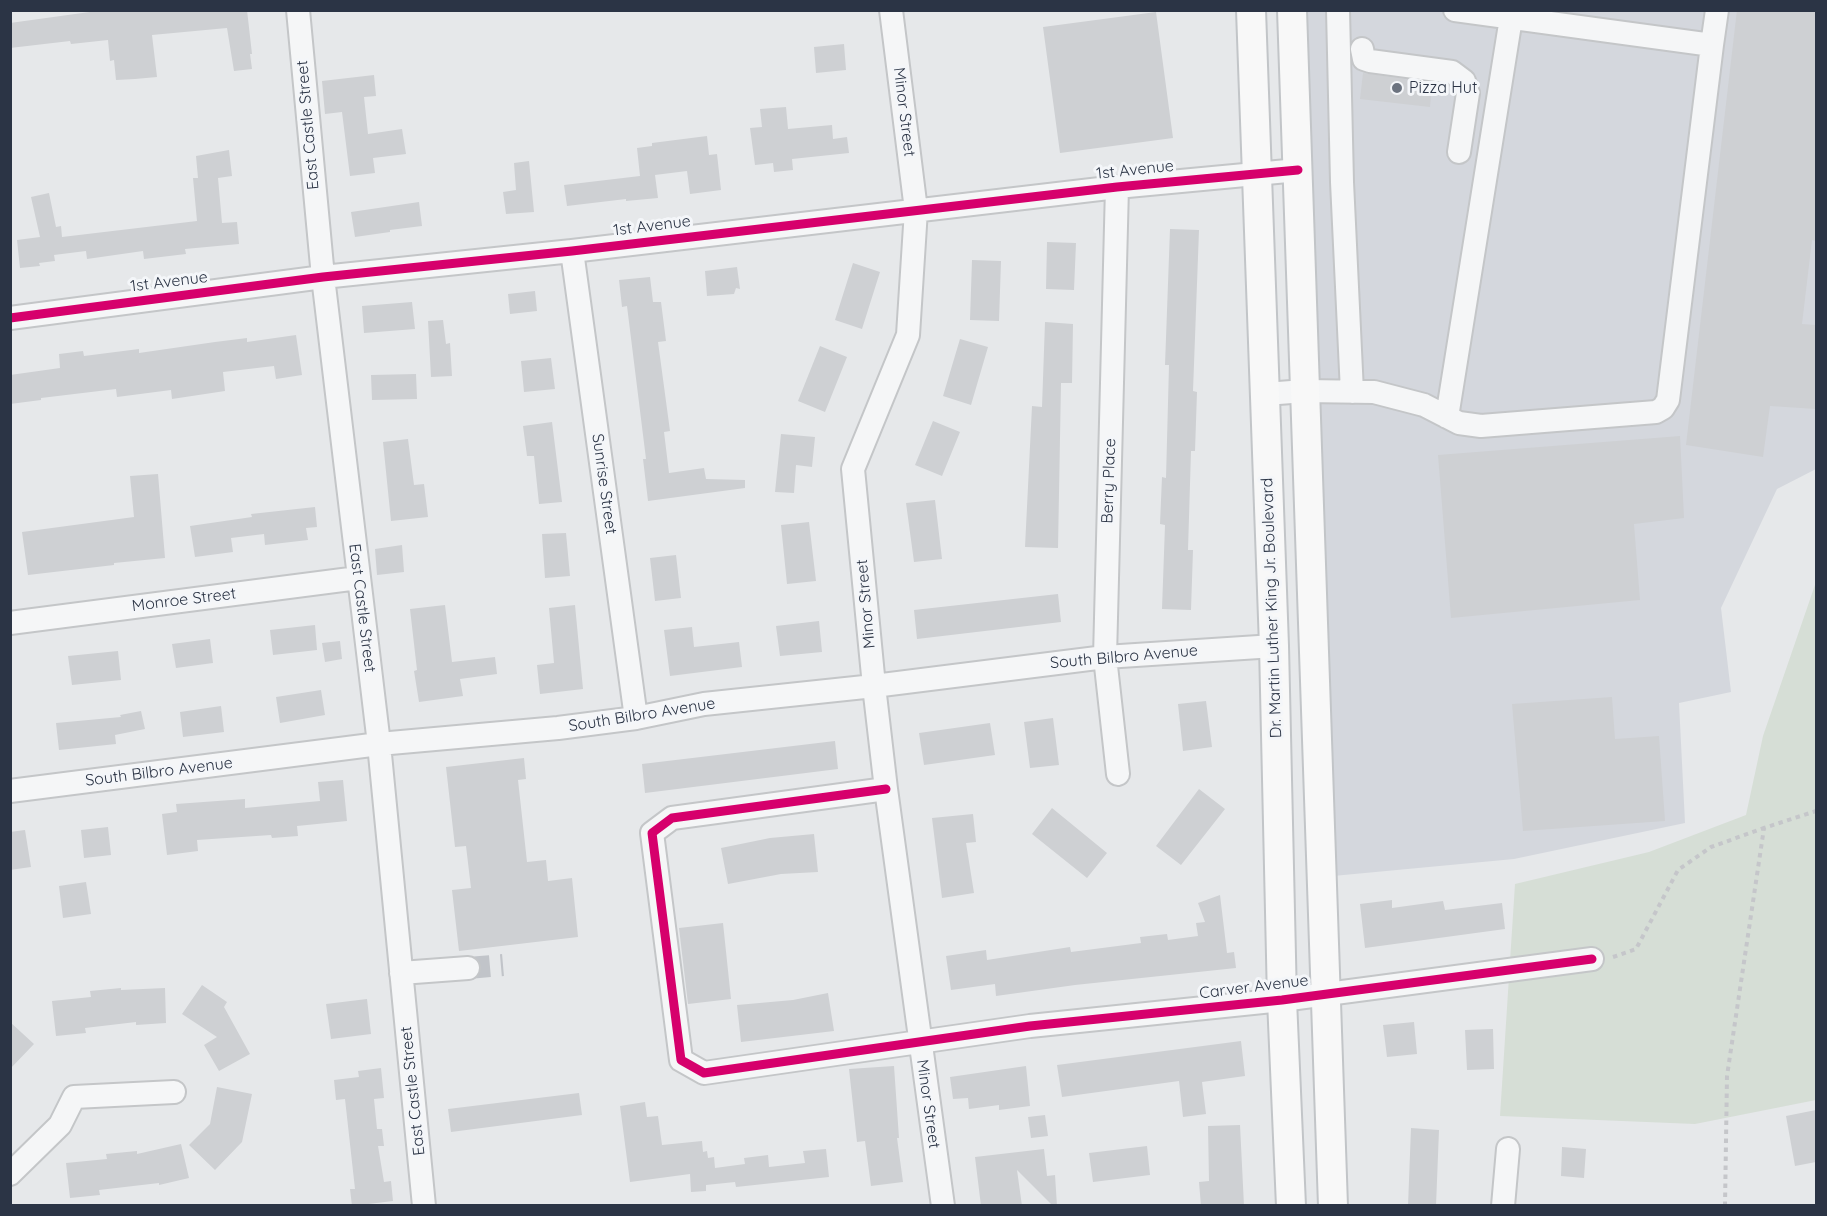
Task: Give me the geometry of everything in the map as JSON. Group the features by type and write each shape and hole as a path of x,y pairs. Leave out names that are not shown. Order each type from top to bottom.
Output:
{"main road":[{"name":"Dr. Martin Luther King Jr. Boulevard","path":"1251,10 1274,646 1282,1000 1292,1206"},
{"path":"1292,10 1333,1206"}],"street":[{"name":"East Castle Street","path":"298,10 323,277 379,744 424,1206"},
{"name":"Minor Street","path":"891,10 916,210 908,335 854,470 886,789 942,1205"},
{"path":"1338,10 1342,182 1352,392"},
{"path":"1455,10 1712,45"},
{"path":"1265,394 1305,391 1374,392 1424,405 1459,423 1481,426 1656,412 1663,408 1668,400 1717,10"},
{"path":"1447,417 1511,18"},
{"path":"1362,49 1364,59 1370,61 1452,72 1464,81 1468,93 1460,152"},
{"name":"1st Avenue","path":"10,318 323,277 572,251 1117,187 1298,170"},
{"name":"Berry Place","path":"1117,187 1105,657 1118,774"},
{"name":"Sunrise Street","path":"572,251 636,718"},
{"name":"Monroe Street","path":"10,623 358,578"},
{"name":"South Bilbro Avenue","path":"10,791 379,744 558,728 636,718 697,705 874,686 1105,657 1274,646"},
{"name":"Carver Avenue","path":"886,789 672,818 652,833 681,1060 704,1072 1030,1026 1282,1000 1602,958"},
{"path":"401,973 468,968"},
{"path":"10,1174 60,1125 74,1097 174,1092"},
{"path":"1503,1206 1508,1149"}],"path":[{"path":"1602,958 1636,949 1677,870 1711,847 1816,812"},
{"path":"1725,1206 1727,1076 1764,828"}],"shaded area":[{"path":"1302,11 1816,11 1816,469 1777,489 1721,608 1731,692 1679,703 1685,823 1514,859 1333,876"},
{"path":"1816,582 1816,1100 1695,1124 1500,1116 1515,884 1649,852 1746,815 1763,736"}],"building":[{"path":"104,10 247,10 252,69 234,71 227,28 152,35 157,77 116,80 114,60 110,61 108,40 71,44 70,41 10,48 10,23"},
{"path":"1737,10 1816,10 1816,241 1812,240 1802,324 1816,325 1816,409 1770,406 1763,457 1686,445"},
{"path":"1156,12 1173,138 1060,153 1043,27"},
{"path":"844,44 846,70 816,73 814,47"},
{"name":"Pizza Hut","path":"1363,73 1432,83 1430,107 1360,99"},
{"path":"374,75 376,96 364,97 368,134 402,129 406,154 373,158 375,173 350,176 342,112 325,114 322,81"},
{"path":"786,107 788,129 832,125 833,139 847,137 849,153 792,159 793,170 774,172 773,163 755,165 750,128 762,127 760,109"},
{"path":"707,136 709,155 717,154 721,190 690,194 687,171 655,175 658,198 626,201 626,199 567,206 564,185 640,176 637,148 652,146 652,143"},
{"path":"229,150 232,176 218,178 222,223 237,222 239,244 185,249 186,254 144,259 143,251 87,259 86,251 54,255 55,261 39,263 40,266 20,268 17,240 40,237 31,197 49,193 56,227 61,226 62,237 197,221 193,178 198,178 196,156"},
{"path":"529,161 534,212 506,214 503,192 516,190 514,163"},
{"path":"419,202 422,226 355,237 351,212"},
{"path":"1170,229 1199,230 1193,391 1197,392 1195,451 1191,451 1188,550 1193,550 1191,610 1162,609 1165,525 1160,524 1162,477 1166,478 1169,365 1165,365"},
{"path":"1047,242 1076,243 1074,290 1046,289"},
{"path":"972,260 1001,261 999,321 970,320"},
{"path":"853,263 880,272 862,329 835,320"},
{"path":"737,267 740,289 736,288 734,294 707,296 705,271"},
{"path":"650,277 653,302 661,302 666,341 658,342 670,431 664,432 669,473 704,468 706,479 745,480 745,488 648,501 643,459 646,459 627,306 622,307 619,280"},
{"path":"535,291 537,311 510,314 508,294"},
{"path":"412,302 415,329 364,333 362,306"},
{"path":"443,320 446,344 450,343 452,376 431,377 428,321"},
{"path":"1045,322 1073,324 1072,383 1061,383 1058,548 1025,547 1032,406 1042,407"},
{"path":"296,335 302,375 276,379 274,366 223,372 225,391 172,399 171,390 117,397 116,389 10,404 10,375 60,368 59,354 83,351 84,356 139,349 139,353 247,338 247,342"},
{"path":"960,339 988,347 971,405 943,396"},
{"path":"820,346 847,357 825,412 798,401"},
{"path":"551,358 555,389 524,392 521,361"},
{"path":"416,374 417,399 372,400 371,375"},
{"path":"933,421 960,432 942,476 915,465"},
{"path":"552,422 562,502 539,504 534,456 527,456 523,426"},
{"path":"781,434 815,437 812,467 796,465 794,493 775,492"},
{"path":"1680,436 1684,518 1634,524 1640,600 1451,618 1438,455"},
{"path":"408,439 414,485 424,484 428,517 391,521 383,442"},
{"path":"158,474 165,558 28,575 22,532 134,517 130,476"},
{"path":"935,500 942,559 914,562 906,503"},
{"path":"315,507 317,527 306,528 308,540 265,545 264,534 231,538 233,552 195,557 190,526 252,517 251,514"},
{"path":"809,522 816,581 787,584 781,525"},
{"path":"566,533 570,576 545,578 542,534"},
{"path":"402,545 404,572 377,575 375,549"},
{"path":"676,555 681,598 655,601 650,558"},
{"path":"1058,594 1061,622 917,639 914,610"},
{"path":"445,605 452,662 495,657 497,674 460,679 463,696 419,702 414,671 417,670 410,609"},
{"path":"575,605 583,689 540,694 537,665 554,663 549,608"},
{"path":"819,621 822,652 780,656 776,626"},
{"path":"315,625 317,650 273,655 270,630"},
{"path":"692,627 694,647 739,642 742,667 670,676 664,630"},
{"path":"210,639 213,663 176,668 172,644"},
{"path":"340,641 342,659 325,662 322,643"},
{"path":"118,651 121,680 72,685 68,656"},
{"path":"321,690 325,715 280,723 276,697"},
{"path":"1612,697 1615,739 1659,736 1665,821 1523,831 1512,704"},
{"path":"1206,701 1212,747 1183,751 1178,704"},
{"path":"221,706 224,732 183,737 180,712"},
{"path":"141,711 145,729 115,735 116,744 59,750 56,723 121,717 120,715"},
{"path":"1053,718 1059,765 1030,768 1024,722"},
{"path":"990,723 995,755 924,765 919,733"},
{"path":"835,741 838,769 645,793 642,764"},
{"path":"524,758 526,779 518,780 527,862 546,860 548,881 572,878 578,937 459,951 452,890 471,888 466,846 455,847 446,767"},
{"path":"343,780 347,821 297,826 298,836 272,838 271,835 197,840 198,851 167,855 162,814 177,812 176,804 245,799 245,808 320,801 318,782"},
{"path":"1199,789 1225,809 1181,865 1156,846"},
{"path":"1052,808 1107,853 1087,878 1032,834"},
{"path":"973,814 976,842 966,843 974,893 942,898 932,818"},
{"path":"108,827 111,855 84,858 81,830"},
{"path":"25,830 31,867 10,870 10,832"},
{"path":"814,834 818,872 781,874 728,884 721,848 770,838"},
{"path":"86,882 91,914 63,918 59,886"},
{"path":"1220,895 1227,953 1234,952 1236,968 996,996 995,984 951,990 946,956 986,950 987,960 1070,947 1071,952 1141,943 1140,937 1167,934 1168,940 1198,936 1196,923 1205,922 1198,903"},
{"path":"1392,900 1392,908 1443,901 1445,910 1502,903 1505,929 1365,948 1360,904"},
{"path":"723,923 731,999 688,1004 679,928"},
{"path":"202,985 227,1002 224,1007 250,1054 219,1071 204,1045 217,1037 182,1014"},
{"path":"121,988 121,990 165,988 166,1023 136,1025 136,1022 85,1028 86,1033 56,1036 52,1001 91,997 90,991"},
{"path":"828,993 834,1031 741,1042 737,1005 793,1000"},
{"path":"367,999 371,1034 331,1039 326,1004"},
{"path":"10,1022 34,1044 10,1069"},
{"path":"1414,1022 1417,1054 1387,1057 1383,1025"},
{"path":"1493,1029 1494,1069 1467,1070 1465,1030"},
{"path":"1241,1041 1245,1076 1202,1082 1206,1114 1183,1117 1179,1081 1062,1097 1057,1065"},
{"path":"894,1066 899,1138 897,1138 903,1182 871,1186 865,1141 857,1142 849,1069"},
{"path":"1026,1066 1030,1106 999,1110 999,1105 969,1109 968,1098 953,1099 950,1077"},
{"path":"381,1068 384,1098 374,1099 377,1129 382,1129 384,1146 378,1146 384,1182 391,1181 393,1201 352,1206 350,1189 355,1189 345,1099 336,1100 334,1080 359,1077 358,1071"},
{"path":"217,1087 252,1094 242,1142 215,1170 189,1145 210,1124"},
{"path":"579,1093 582,1115 451,1132 448,1109"},
{"path":"645,1102 647,1117 658,1116 662,1145 702,1141 703,1152 707,1151 708,1158 714,1157 715,1168 745,1164 744,1158 768,1155 769,1167 805,1163 803,1151 826,1149 829,1177 736,1187 735,1182 706,1185 706,1191 691,1192 690,1174 630,1182 620,1106"},
{"path":"1816,1110 1816,1162 1795,1166 1786,1116"},
{"path":"1045,1115 1048,1136 1031,1138 1028,1117"},
{"path":"1240,1125 1244,1206 1201,1206 1199,1182 1209,1181 1208,1126"},
{"path":"1411,1128 1439,1130 1436,1206 1408,1206"},
{"path":"181,1144 189,1178 159,1185 159,1183 99,1190 100,1195 70,1198 66,1163 107,1159 106,1154 137,1151 137,1154"},
{"path":"1147,1146 1150,1175 1093,1182 1089,1153"},
{"path":"1562,1147 1586,1149 1584,1178 1561,1176"},
{"path":"1044,1149 1047,1176 1055,1175 1057,1206 1053,1206 1017,1170 1022,1206 981,1206 975,1157"}],"tunnel":[{"path":"468,968 503,965"}],"cycle path":[{"path":"10,318 323,277 572,251 1117,187 1298,170"},
{"path":"886,789 672,818 652,833 681,1060 704,1073 1030,1026 1282,1000 1592,959"}],"place":[{"name":"Pizza Hut","path":"1397,88"}]}
